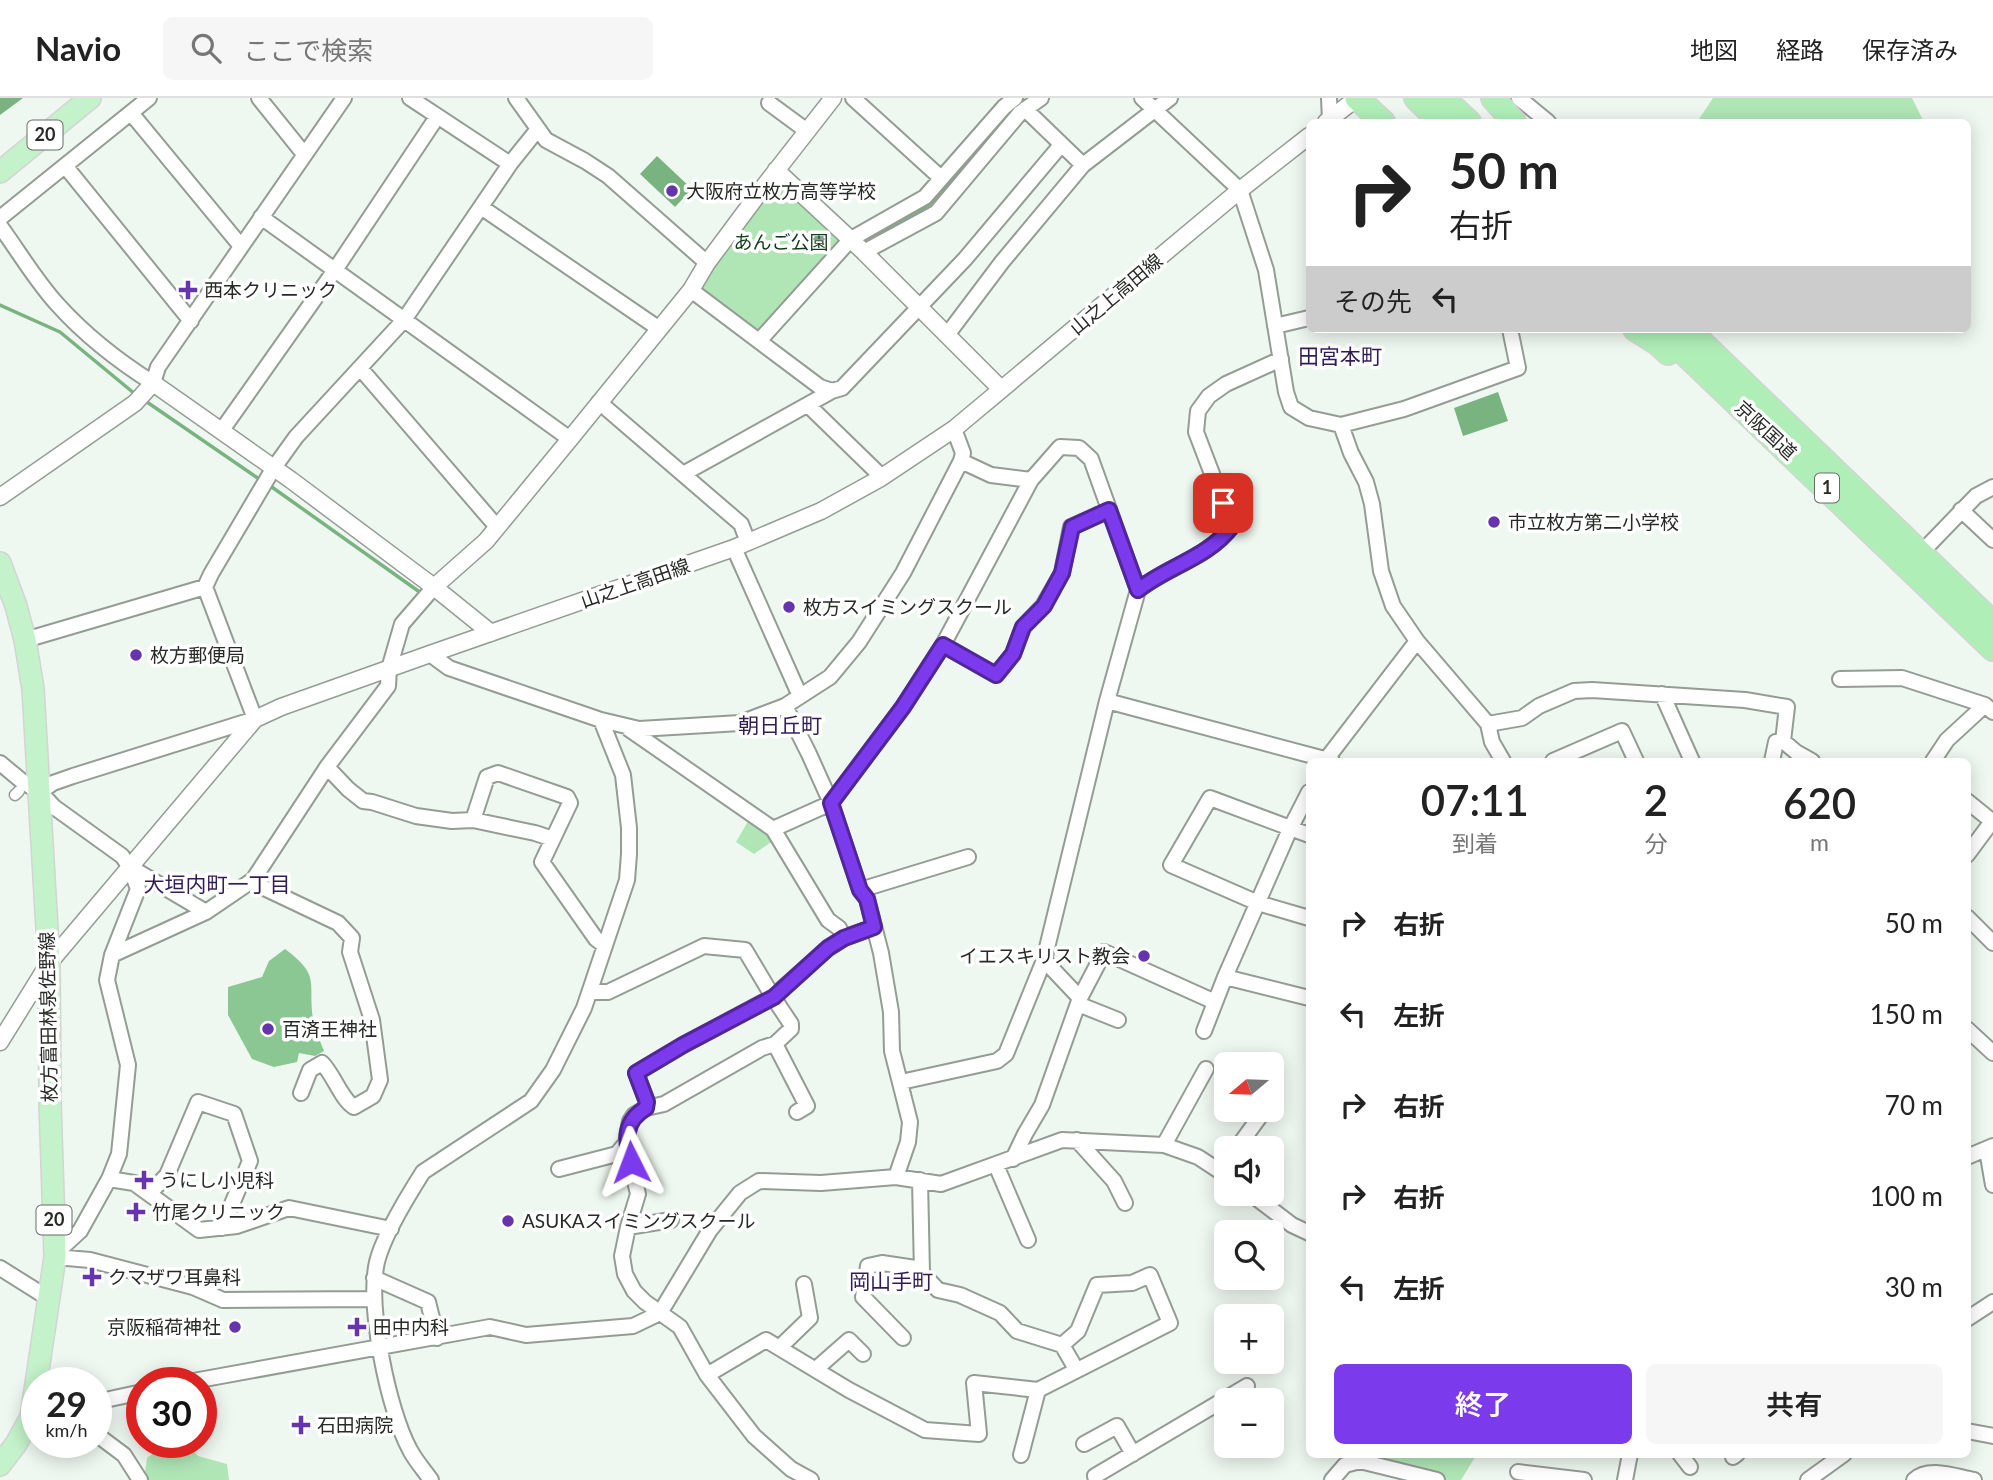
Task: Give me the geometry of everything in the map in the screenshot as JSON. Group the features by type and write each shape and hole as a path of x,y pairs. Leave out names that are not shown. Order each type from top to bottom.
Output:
{"highway":[{"path":"1357,98 1381,119"},
{"path":"1416,98 1462,119"},
{"path":"1493,98 1511,119"},
{"path":"1641,333 1657,343 1750,431 1814,476"},
{"name":"京阪国道","path":"1663,333 1993,649"},
{"name":"京阪国道","path":"1692,333 1993,623"}],"main road":[{"name":"20","path":"0,172 90,98"},
{"name":"枚方富田林泉佐野線","path":"0,563 25,640 33,689 25,793 49,963 55,1256 40,1367"},
{"name":"枚方富田林泉佐野線","path":"0,1465 21,1435"}],"street":[{"path":"0,218 149,98"},
{"path":"259,98 304,154"},
{"path":"0,497 145,392 158,367 240,245 344,98"},
{"path":"410,98 510,164"},
{"path":"516,98 546,140 608,176 707,263"},
{"path":"112,955 206,912 253,880 327,767 388,686 389,669 402,624 434,587 486,541 570,439 691,290 707,263 833,98"},
{"path":"853,98 941,178"},
{"path":"759,341 851,239 925,197 1010,103 1041,98"},
{"path":"1142,98 1240,190 1266,270 1291,407 1309,418 1341,425 1404,409 1518,368 1511,333"},
{"path":"947,335 1002,262 1083,165 1170,98"},
{"path":"1328,119 1329,98"},
{"path":"1331,119 1357,98"},
{"path":"1519,98 1544,119"},
{"path":"769,103 807,131"},
{"path":"1010,103 1083,165"},
{"path":"864,252 936,213 1010,103"},
{"path":"131,113 240,245"},
{"path":"222,430 335,270 437,117"},
{"path":"25,640 205,587 269,477 296,437 404,320 510,164 538,128"},
{"name":"山之上高田線","path":"0,1042 49,963 256,719 281,707 741,545 821,512 882,477 954,429 1240,190 1306,138"},
{"path":"683,474 832,391 842,388 965,259 1061,145"},
{"path":"66,167 191,321"},
{"path":"776,170 851,239 1001,389"},
{"path":"481,207 658,328"},
{"path":"261,217 570,439"},
{"path":"0,226 56,303 94,341 128,367 145,392 222,430 269,477 291,480 491,633"},
{"path":"691,290 820,387 832,391"},
{"path":"1275,326 1306,319"},
{"path":"1138,590 1153,578 1206,552 1224,537 1232,526 1196,432 1198,411 1209,396 1226,384 1281,359"},
{"path":"360,368 497,527"},
{"path":"599,402 741,524 741,545 800,696"},
{"path":"808,404 882,477"},
{"path":"1341,425 1366,482 1381,570 1393,606 1417,640 1488,724 1492,742 1501,758"},
{"path":"430,654 449,668 601,720 639,729 740,723 785,706 830,677 859,642 903,573 961,461 962,453 954,429"},
{"path":"773,829 831,803 903,707 943,645 1031,480 1060,447 1079,448 1091,459 1138,590 1107,701 1044,960 1006,1054 997,1061 901,1082"},
{"path":"961,461 991,475 1031,480"},
{"path":"1920,554 1976,496 1993,488"},
{"path":"943,645 996,675 1013,654 1023,627 1044,606 1062,573 1072,527 1109,510"},
{"path":"1961,510 1993,540"},
{"path":"25,793 256,719 205,587"},
{"path":"1330,758 1417,640"},
{"path":"1840,679 1902,678 1989,708"},
{"path":"1488,724 1522,718 1539,706 1574,691 1662,694 1745,700 1787,707 1783,741"},
{"path":"1662,694 1691,758"},
{"path":"1107,701 1317,758"},
{"path":"785,706 831,803 860,890 867,899 881,953 891,1012 892,1051 910,1122 908,1142 896,1177"},
{"path":"1935,758 1947,740 1989,708"},
{"path":"431,1480 410,1451 398,1423 380,1347 373,1299 377,1259 391,1228 423,1172 531,1101 554,1070 590,992 627,880 629,835 623,775 601,720"},
{"path":"625,726 773,829 828,919 839,928 844,938"},
{"path":"1560,758 1622,731 1635,758"},
{"path":"1773,758 1776,742 1783,741 1807,758"},
{"path":"0,763 23,782 25,793"},
{"path":"327,767 363,801 416,816 453,821 473,820 554,839"},
{"path":"473,820 487,777 498,773 567,797 570,803 542,862 596,939 605,946"},
{"path":"25,793 54,807 122,856 130,867 138,889 112,955 107,980 128,1065 119,1154 109,1179 80,1231 55,1256"},
{"path":"1306,834 1210,798 1171,864 1258,903 1306,917"},
{"path":"1204,1031 1214,1002 1306,798"},
{"path":"1971,804 1993,821 1971,850"},
{"path":"860,890 968,857"},
{"path":"130,867 206,912"},
{"path":"253,880 260,886 338,923 346,930 352,938 351,952 372,1020 380,1080 373,1096 354,1107 349,1105 322,1063 313,1067 300,1093"},
{"path":"1971,920 1993,943"},
{"path":"646,1108 647,1102 636,1073 774,997 828,948 844,938 874,927"},
{"path":"590,992 608,992 704,946 745,950 791,1024 791,1029 775,1044 762,1048 664,1104 646,1108 634,1115 626,1143 638,1194 628,1227 622,1266 634,1291 680,1327 707,1375 754,1436 791,1469 811,1480"},
{"path":"1013,1159 1042,1105 1079,1001 1104,952 1214,1002"},
{"path":"1044,960 1079,1001 1118,1020"},
{"path":"1225,977 1306,997"},
{"path":"1971,1033 1993,1053"},
{"path":"775,1044 806,1106"},
{"path":"1164,1145 1206,1069"},
{"path":"149,1194 167,1175 198,1102 234,1114 250,1161 222,1228"},
{"path":"217,1377 490,1327 526,1335 633,1326 660,1313 710,1230 740,1193 759,1181 821,1182 896,1177 941,1184 1062,1140 1164,1145 1214,1165"},
{"path":"1077,1140 1114,1181 1125,1203"},
{"path":"559,1169 617,1154 626,1143"},
{"path":"1971,1155 1990,1148 1993,1185"},
{"path":"996,1165 1028,1240"},
{"path":"109,1179 134,1183 199,1230 237,1226 289,1208 391,1228"},
{"path":"919,1180 922,1273 938,1290 961,1295 1000,1313 1017,1331 1062,1345 1076,1369"},
{"path":"1267,1206 1292,1225 1306,1232"},
{"path":"628,1227 671,1220"},
{"path":"55,1256 90,1261 193,1287 223,1300 373,1299"},
{"path":"903,1338 863,1297 868,1266 882,1263 922,1269"},
{"path":"0,1268 48,1298"},
{"path":"707,1375 766,1340 849,1390 925,1430 979,1434 974,1383 1038,1390 1170,1324 1150,1275 1132,1283 1097,1285 1078,1331 1062,1345"},
{"path":"374,1278 428,1302 437,1338"},
{"path":"779,1348 810,1318 804,1284"},
{"path":"1971,1316 1993,1302"},
{"path":"816,1369 849,1340 863,1353"},
{"path":"1096,1480 1095,1476 1247,1386"},
{"path":"1021,1455 1038,1390"},
{"path":"1084,1444 1118,1426 1133,1454"},
{"path":"1971,1432 1993,1436"},
{"path":"112,1446 124,1455 139,1480"},
{"path":"1625,1480 1629,1458"},
{"path":"1682,1458 1690,1467"},
{"path":"1808,1480 1838,1458"},
{"path":"1332,1480 1345,1465 1360,1461 1437,1480"},
{"path":"1518,1472 1584,1480"},
{"path":"1914,1480 1932,1472 1974,1480"}],"green space":[{"path":"1713,98 1912,98 1922,119 1699,119"},
{"name":"あんご公園","path":"777,178 839,240 756,332 697,289"},
{"path":"751,816 777,838 754,854 736,842"},
{"path":"147,1458 205,1458 227,1464 229,1480 147,1480"},
{"path":"1366,1458 1475,1458 1461,1480 1446,1480"}],"shaded area":[{"path":"0,98 23,98 0,115"},
{"path":"657,156 692,189 675,207 640,174"},
{"path":"1498,392 1508,421 1463,436 1454,408"},
{"path":"285,949 304,966 311,980 314,1022 324,1051 315,1056 299,1053 297,1062 274,1067 252,1059 228,1015 228,987 262,977 269,961"}],"waterway":[{"path":"863,242 929,205 1014,110"},
{"path":"0,305 60,332 135,394"},
{"path":"144,400 262,481"},
{"path":"269,485 421,593"}],"place":[{"name":"大阪府立枚方高等学校","path":"672,191"},
{"name":"西本クリニック","path":"188,290"},
{"name":"市立枚方第二小学校","path":"1494,522"},
{"name":"枚方スイミングスクール","path":"789,607"},
{"name":"枚方郵便局","path":"136,655"},
{"name":"イエスキリスト教会","path":"1144,956"},
{"name":"百済王神社","path":"268,1029"},
{"name":"うにし小児科","path":"144,1180"},
{"name":"竹尾クリニック","path":"136,1212"},
{"name":"ASUKAスイミングスクール","path":"508,1221"},
{"name":"クマザワ耳鼻科","path":"92,1277"},
{"name":"京阪稲荷神社","path":"235,1327"},
{"name":"田中内科","path":"357,1327"},
{"name":"石田病院","path":"301,1425"}],"district":[{"name":"田宮本町","path":"1340,357"},
{"name":"朝日丘町","path":"780,726"},
{"name":"大垣内町一丁目","path":"217,885"},
{"name":"岡山手町","path":"891,1282"}],"route":[{"path":"631,1162 626,1143 631,1121 634,1115 646,1108 647,1102 636,1073 774,997 828,948 844,938 874,927 867,899 860,890 831,803 903,707 943,645 996,675 1013,654 1023,627 1044,606 1062,573 1072,527 1109,510 1138,590 1153,578 1206,552 1224,537 1232,526 1223,503"}]}
